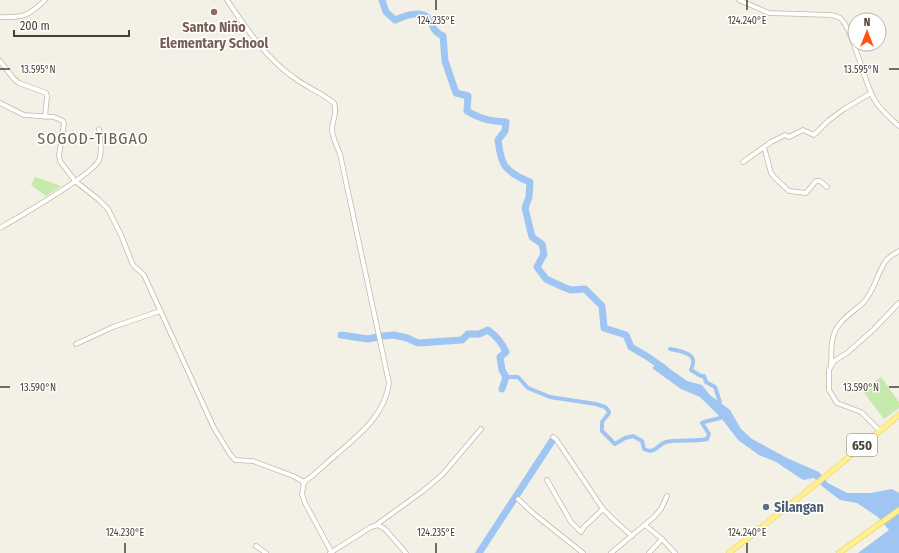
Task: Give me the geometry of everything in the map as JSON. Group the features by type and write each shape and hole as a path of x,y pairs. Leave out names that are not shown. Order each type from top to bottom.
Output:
{"main road":[{"name":"650","path":"729,553 899,414"},
{"path":"839,553 899,510"}],"street":[{"path":"0,17 14,18 26,15 45,0"},
{"path":"227,0 260,45 281,67 294,78 334,103 336,108 332,128 333,135 340,154 389,382 384,401 367,428 304,482 302,494 305,503 331,553 364,530 376,525 442,475 481,429"},
{"path":"739,0 769,13 826,14 840,18 848,28 871,93 878,106 899,126"},
{"path":"0,61 19,83 46,93 45,117"},
{"path":"742,162 785,135 789,137 803,130 814,135 828,121 844,109 871,93"},
{"path":"0,103 24,115 54,117 63,121 64,124 59,155 60,161 75,181 108,209 121,235 132,265 144,275 214,428 230,454 235,460 254,461 293,476 304,482"},
{"path":"0,228 75,181 92,168 99,160 99,129"},
{"path":"764,147 771,173 789,191 806,193 816,181 820,181 827,187"},
{"path":"879,430 861,412 837,403 829,390 829,370 831,365 833,334 866,298 885,263 899,251"},
{"path":"831,365 874,330 899,303"},
{"path":"76,344 112,327 160,311"},
{"path":"553,437 556,439 603,509 632,536"},
{"path":"548,480 571,522 581,532 584,527 603,509"},
{"path":"611,553 658,513 667,496"},
{"path":"518,499 534,514 583,553"},
{"path":"376,525 380,525 406,553"},
{"path":"645,525 662,539 675,553"},
{"path":"649,553 662,539"},
{"path":"256,546 266,553"}],"green space":[{"path":"35,177 61,186 46,196 31,185"},
{"path":"881,377 899,402 899,408 884,419 862,390"}],"water":[{"path":"659,361 687,381 702,385 710,395 730,410 741,429 752,439 789,459 819,472 828,483 847,493 871,493 892,489 899,493 899,553 858,553 889,530 878,517 857,503 840,500 814,478 803,480 776,462 759,455 738,440 722,419 700,397 681,389 652,368"}],"waterway":[{"path":"382,0 386,12 395,20 413,14 422,14 429,19 436,31 443,36 445,61 456,93 468,96 467,111 485,119 506,122 505,131 498,140 500,154 503,162 510,171 518,177 530,182 529,197 525,208 532,237 542,244 544,254 537,267 546,279 571,290 585,289 602,306 604,328 626,335 631,347 665,369"},
{"path":"382,336 394,335 407,338 418,343 462,340 468,334 479,334 488,330 503,345 506,352 500,357 502,370 506,377 502,389"},
{"path":"341,335 368,339 377,337"},
{"path":"670,349 690,355 693,360 691,370 701,376 704,376 706,382 715,387 720,402"},
{"path":"506,377 518,377 528,388 550,397 596,404 605,407 609,413 602,422 602,431 615,444 625,438 633,436 642,441 644,449 648,451 654,450 666,442 707,439 709,434 702,423 720,418"},
{"path":"479,553 552,441"}],"place":[{"name":"Santo Niño Elementary School","path":"214,12"},
{"name":"Silangan","path":"766,507"}],"district":[{"name":"SOGOD-TIBGAO","path":"93,138"}]}
